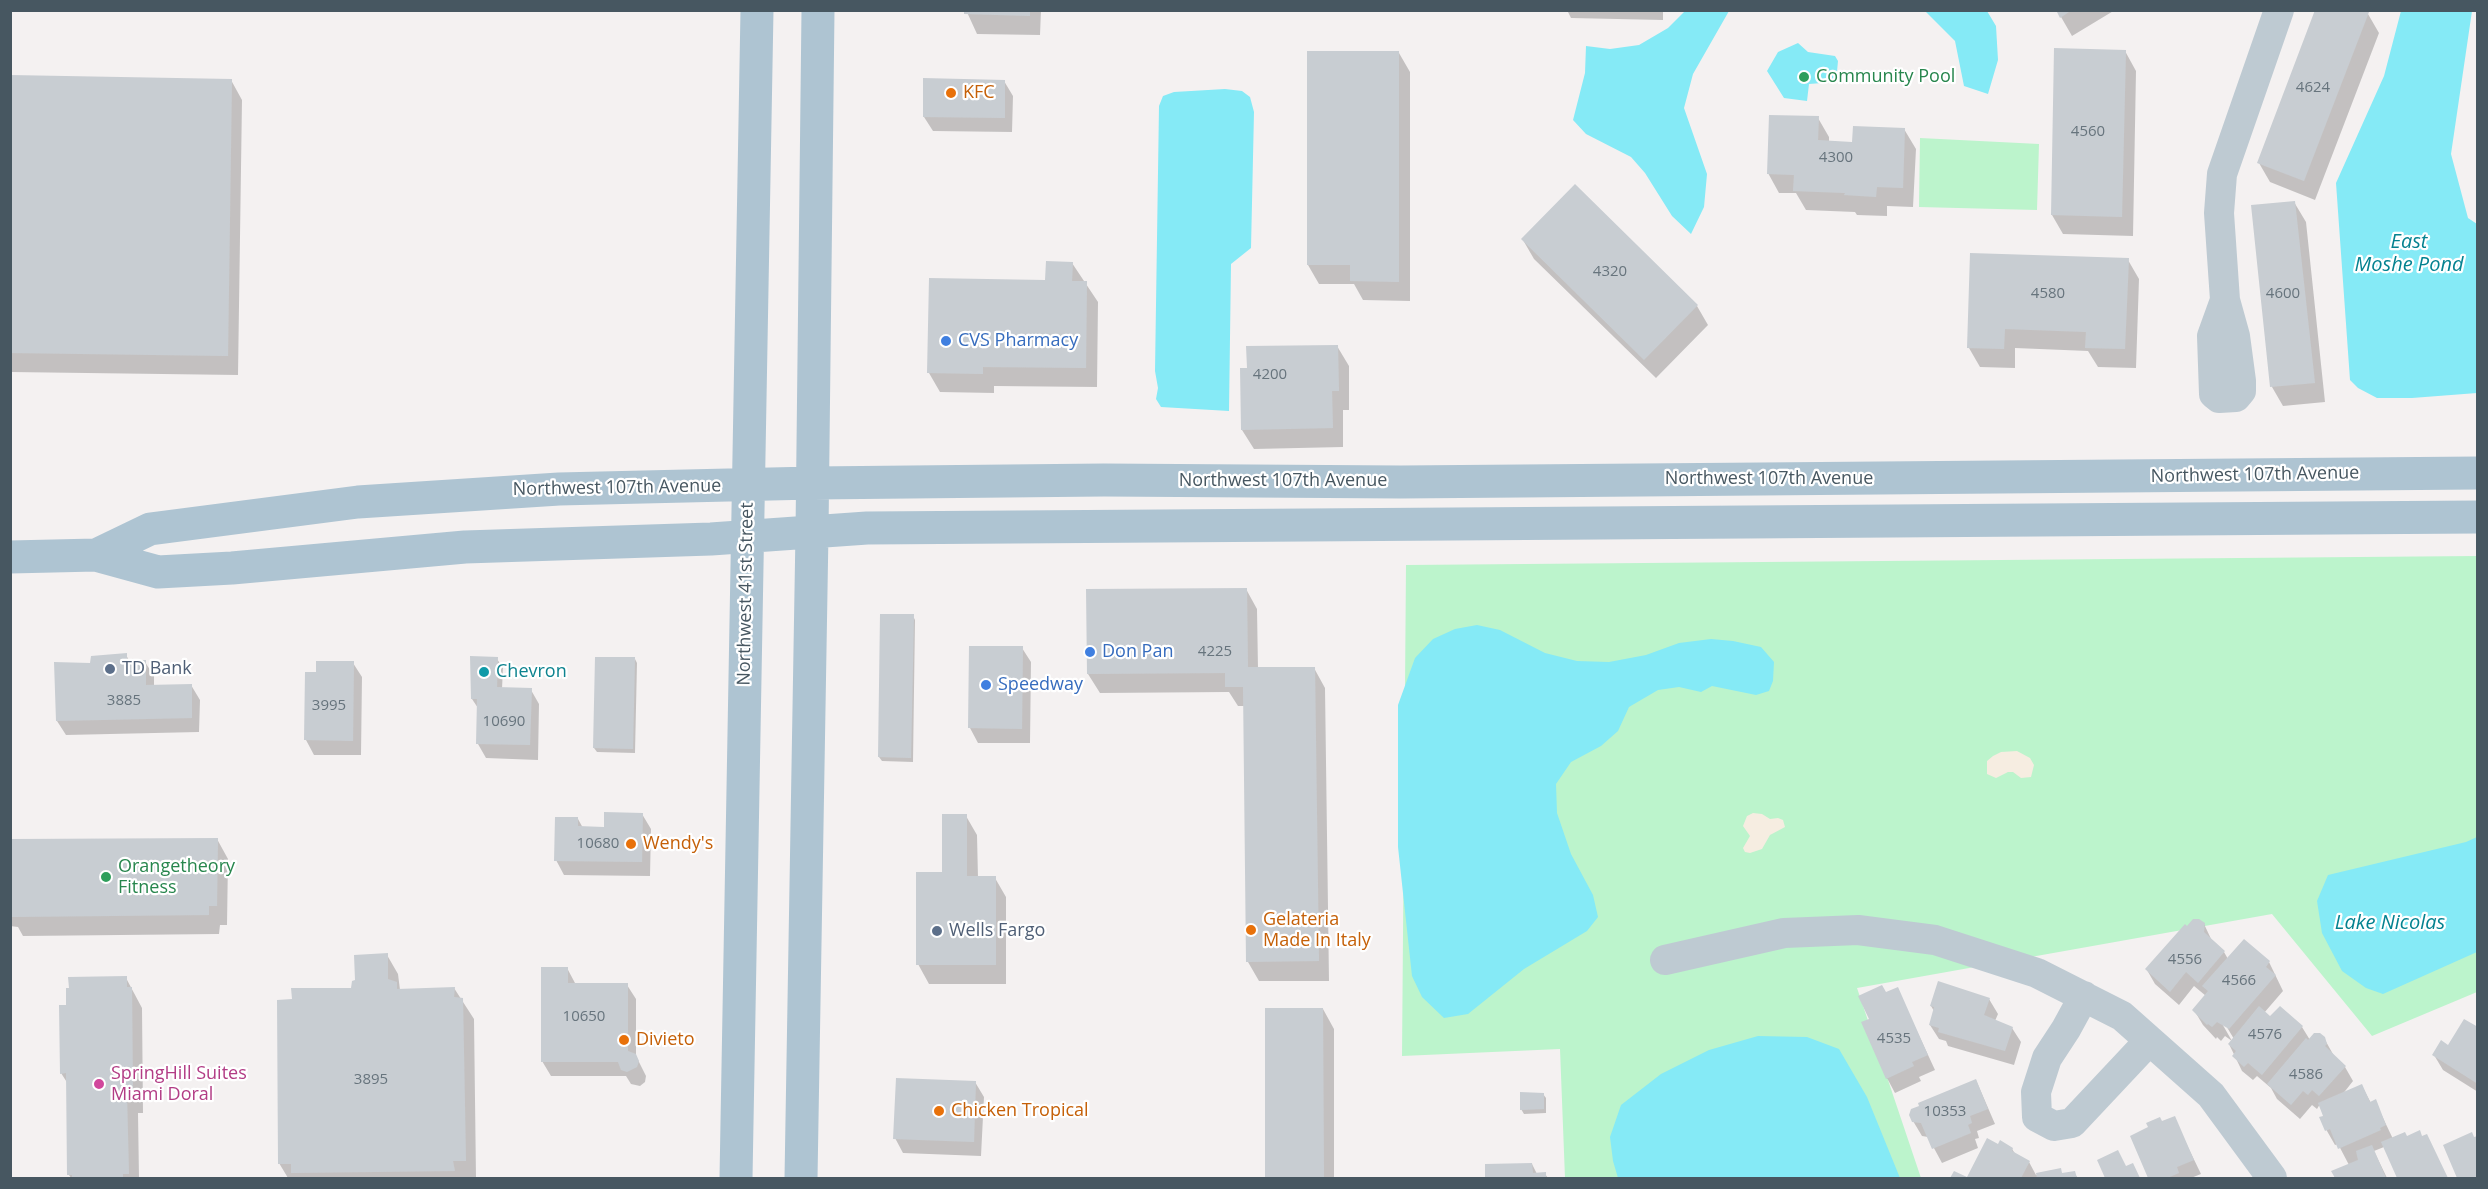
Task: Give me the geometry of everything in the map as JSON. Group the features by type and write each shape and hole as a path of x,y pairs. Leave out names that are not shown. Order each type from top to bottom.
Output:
{"main road":[{"name":"Northwest 41st Street","path":"736,1179 757,10"},
{"path":"801,1179 813,483 818,10"},
{"name":"Northwest 107th Avenue","path":"96,555 150,529 352,503 493,492 813,483 1104,480 1401,482 2478,473"},
{"name":"Northwest 107th Avenue","path":"10,557 96,555 158,572 198,571 465,547 748,537 867,528 2478,517"}],"street":[{"path":"2225,300 2219,213 2222,174 2279,10"},
{"path":"1665,960 1784,933 1857,930 1935,940 2037,973 2122,1016 2211,1095 2272,1179"},
{"path":"2084,996 2047,1058 2036,1092 2037,1117 2054,1126 2072,1123 2149,1041"}],"green space":[{"path":"1920,138 2039,144 2037,210 1919,207"},
{"path":"2477,556 2477,992 2372,1036 2272,914 1857,988 1921,1178 1565,1178 1560,1049 1402,1056 1406,565"}],"sand":[{"path":"2017,751 2030,758 2034,765 2031,777 2021,778 2013,772 1996,778 1987,774 1987,761 1993,756 2001,752"},
{"path":"1753,813 1762,814 1770,819 1783,820 1785,827 1770,835 1762,849 1750,853 1745,852 1743,848 1750,836 1743,826 1747,816"}],"water":[{"path":"1685,11 1729,11 1693,74 1684,108 1707,174 1704,207 1691,234 1672,216 1645,173 1631,157 1586,134 1573,120 1585,73 1586,46 1610,49 1639,45 1668,28"},
{"path":"1925,11 1987,11 1996,26 1998,60 1988,94 1964,86 1955,41"},
{"name":"East Moshe Pond","path":"2401,11 2472,11 2451,154 2468,218 2477,224 2477,393 2377,398 2358,388 2350,380 2336,183 2384,76"},
{"name":"Community Pool","path":"1798,43 1808,52 1835,56 1838,61 1836,82 1809,84 1807,101 1784,98 1767,71 1778,52"},
{"path":"1225,89 1242,91 1250,97 1254,112 1251,248 1231,264 1229,411 1161,407 1156,399 1158,388 1155,371 1159,106 1163,96 1174,92"},
{"path":"1477,625 1500,630 1545,653 1577,661 1609,662 1646,655 1679,643 1711,639 1733,641 1761,647 1774,662 1773,681 1769,691 1756,695 1712,686 1701,692 1679,687 1658,690 1629,707 1618,731 1601,746 1571,762 1556,784 1557,813 1571,854 1593,895 1598,917 1587,931 1524,969 1468,1014 1444,1018 1422,997 1412,976 1398,847 1398,705 1415,658 1433,639 1455,629"},
{"name":"Lake Nicolas","path":"2477,837 2477,952 2383,994 2366,988 2342,971 2322,933 2317,901 2328,875 2466,842"},
{"path":"1758,1036 1807,1037 1839,1049 1867,1097 1900,1178 1618,1178 1610,1137 1621,1105 1661,1074 1709,1050"}],"building":[{"path":"964,10 1030,10 1030,16 964,14"},
{"path":"2056,10 2072,10 2060,18"},
{"path":"2315,10 2369,12 2304,181 2257,163"},
{"path":"2054,48 2126,50 2122,217 2051,215"},
{"path":"1307,51 1399,51 1399,282 1350,281 1350,265 1307,265"},
{"path":"10,75 232,79 228,356 10,353"},
{"path":"923,78 1005,80 1005,118 923,117"},
{"path":"1769,115 1819,116 1818,140 1852,142 1853,126 1905,128 1903,188 1877,187 1876,197 1793,191 1794,175 1767,174"},
{"path":"1575,184 1698,305 1644,360 1521,239"},
{"path":"2295,201 2315,383 2270,387 2251,205"},
{"path":"1970,253 2129,258 2125,349 2085,348 2086,332 2005,329 2004,349 1967,348"},
{"path":"1046,261 1073,262 1072,281 1087,281 1086,368 983,367 983,374 927,373 929,278 1045,280"},
{"path":"1338,345 1339,391 1332,391 1333,428 1241,430 1240,368 1247,368 1246,346"},
{"path":"1247,588 1248,667 1315,667 1319,961 1246,962 1243,687 1225,687 1225,673 1087,674 1086,589"},
{"path":"880,614 914,614 911,758 878,757"},
{"path":"969,646 1023,646 1022,729 968,728"},
{"path":"127,653 127,660 146,660 146,685 192,684 192,718 56,721 54,662 90,663 91,656"},
{"name":"Chevron","path":"470,656 498,657 497,687 532,688 530,745 476,744 477,699 471,699"},
{"name":"Chevron","path":"595,657 635,657 633,749 593,748"},
{"path":"316,661 354,661 353,741 304,740 305,672 316,672"},
{"path":"604,812 643,813 642,862 554,861 555,817 578,817 578,826 604,827"},
{"path":"942,814 967,814 967,876 996,876 996,965 916,965 916,872 942,872"},
{"path":"218,838 217,906 209,906 209,915 10,917 10,839"},
{"path":"2193,919 2199,919 2205,923 2204,932 2225,951 2198,983 2186,972 2170,992 2145,969 2185,924 2187,926"},
{"path":"2244,939 2270,961 2266,967 2276,975 2229,1029 2217,1022 2212,1027 2192,1010 2208,991 2202,986"},
{"path":"388,953 388,979 397,982 397,989 455,987 454,997 463,998 466,1161 453,1161 455,1171 291,1173 291,1164 278,1164 277,1000 292,999 291,988 351,988 352,981 355,980 354,955"},
{"path":"541,967 568,967 568,983 628,983 628,1051 636,1054 639,1061 637,1067 627,1072 621,1070 618,1062 541,1062"},
{"name":"SpringHill Suites Miami Doral","path":"127,976 127,987 132,987 133,1094 127,1094 129,1174 123,1174 123,1178 72,1178 72,1175 67,1175 66,1073 60,1074 59,1005 66,1005 68,977"},
{"path":"1938,981 1990,998 1984,1015 2013,1027 2005,1051 1938,1032 1939,1028 1929,1025 1934,1007 1930,1006"},
{"path":"1882,985 1886,992 1898,987 1928,1055 1912,1062 1914,1066 1886,1079 1861,1022 1869,1019 1858,996"},
{"path":"2259,1006 2270,1016 2280,1006 2303,1026 2262,1075 2248,1063 2244,1067 2232,1056 2236,1051 2228,1044"},
{"path":"1265,1008 1323,1008 1324,1178 1265,1178"},
{"path":"2464,1019 2478,1027 2478,1084 2432,1055 2441,1040 2448,1045"},
{"path":"2314,1033 2320,1033 2325,1037 2327,1044 2325,1046 2346,1066 2319,1096 2312,1090 2308,1095 2303,1091 2291,1105 2267,1084 2306,1038 2308,1040"},
{"path":"896,1078 976,1081 974,1142 893,1139"},
{"path":"1976,1079 1988,1109 1970,1116 1972,1123 1968,1125 1971,1133 1932,1149 1921,1123 1912,1122 1909,1115 1911,1109 1919,1106 1918,1103"},
{"path":"2362,1084 2370,1102 2376,1099 2386,1125 2380,1128 2381,1130 2338,1149 2330,1129 2325,1131 2319,1117 2323,1116 2318,1103"},
{"path":"1520,1092 1544,1093 1544,1109 1520,1110"},
{"path":"2175,1116 2194,1160 2177,1167 2179,1173 2167,1178 2148,1178 2130,1136 2148,1127 2146,1123 2160,1117 2162,1121"},
{"path":"2420,1130 2422,1136 2427,1134 2448,1178 2397,1178 2381,1142 2405,1132 2407,1136"},
{"path":"2472,1132 2474,1137 2478,1136 2478,1178 2457,1178 2443,1145"},
{"path":"1987,1138 1998,1144 2000,1140 2013,1148 2012,1151 2030,1161 2021,1178 1950,1178 1954,1171 1967,1177"},
{"path":"2372,1145 2386,1178 2335,1178 2331,1171 2358,1160 2356,1151"},
{"path":"2118,1150 2126,1166 2133,1163 2140,1178 2105,1178 2097,1160"},
{"path":"1532,1163 1533,1173 1546,1172 1546,1178 1485,1178 1485,1164"},
{"path":"2061,1168 2062,1173 2075,1171 2077,1178 2037,1178 2036,1173"}],"place":[{"name":"Community Pool","path":"1804,77"},
{"name":"KFC","path":"951,93"},
{"name":"CVS Pharmacy","path":"946,341"},
{"name":"Don Pan","path":"1090,652"},
{"name":"TD Bank","path":"110,669"},
{"name":"Chevron","path":"484,672"},
{"name":"Speedway","path":"986,685"},
{"name":"Wendy's","path":"631,844"},
{"name":"Orangetheory Fitness","path":"106,877"},
{"name":"Gelateria Made In Italy","path":"1251,930"},
{"name":"Wells Fargo","path":"937,931"},
{"name":"Divieto","path":"624,1040"},
{"name":"SpringHill Suites Miami Doral","path":"99,1084"},
{"name":"Chicken Tropical","path":"939,1111"}]}
